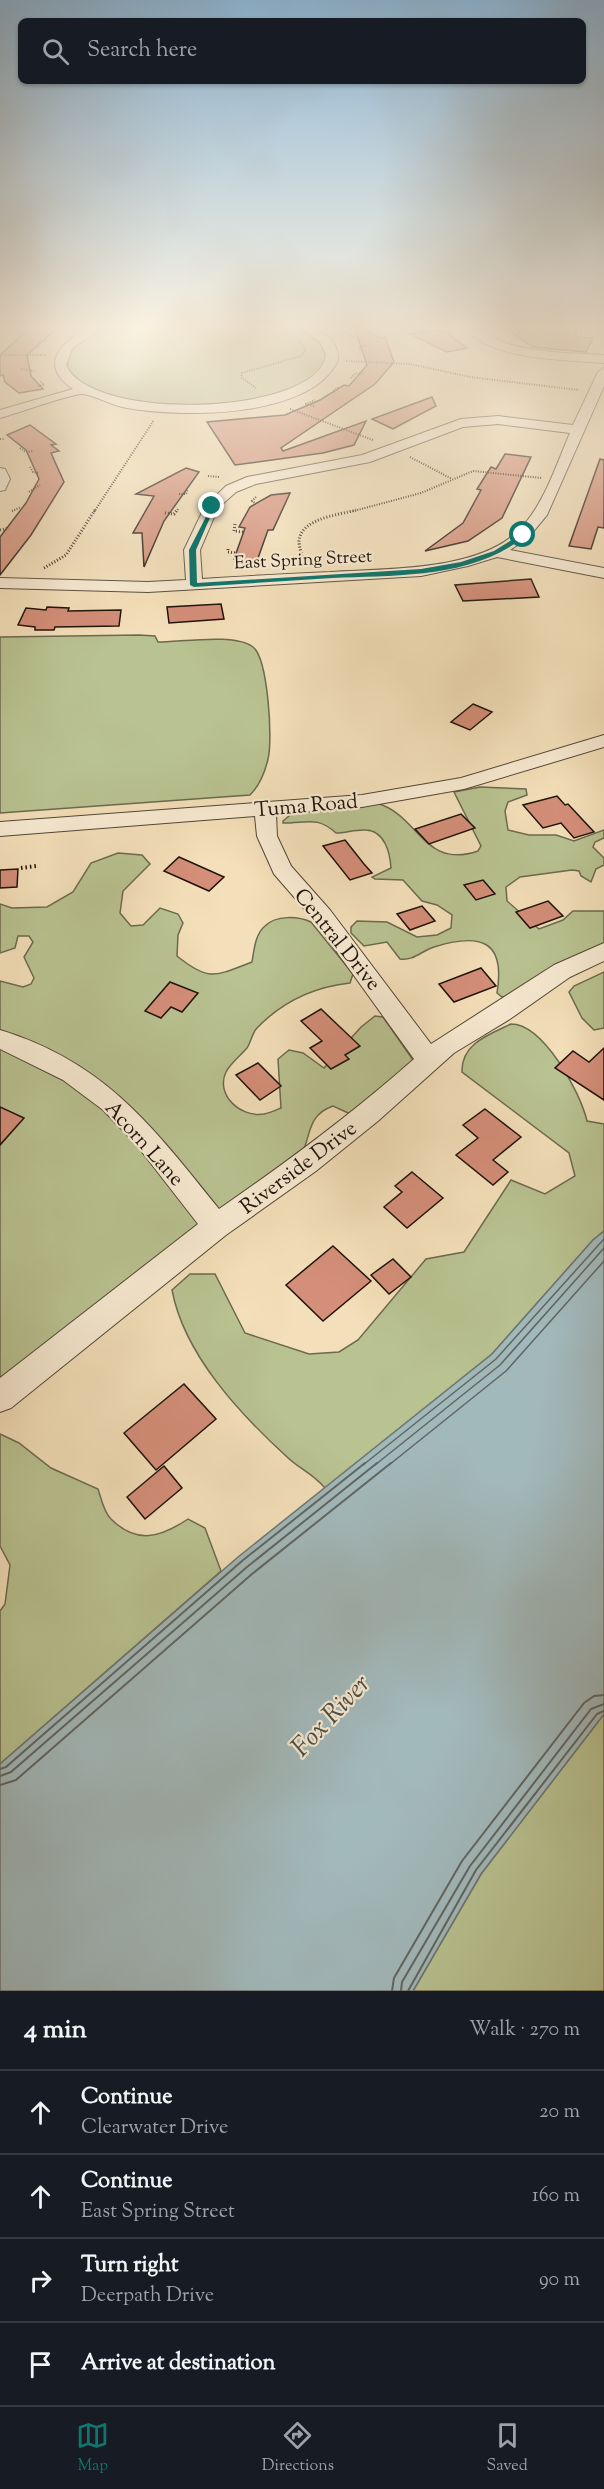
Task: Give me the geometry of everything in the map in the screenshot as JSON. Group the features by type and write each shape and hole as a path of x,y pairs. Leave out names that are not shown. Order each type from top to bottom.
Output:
{"street":[{"path":"194,585 192,550 212,506 231,489 252,480 365,459 461,423 474,422"},
{"path":"513,422 578,430"},
{"path":"496,552 523,535 540,515 582,422"},
{"path":"0,472 3,479 0,487"},
{"name":"East Spring Street","path":"0,583 91,588 194,585 421,571 462,563 496,552 604,573"},
{"name":"Tuma Road","path":"0,829 362,801 464,783 601,746"},
{"name":"Central Drive","path":"265,809 267,836 282,869 322,915 429,1062"},
{"name":"Riverside Drive","path":"0,1397 216,1226 306,1163 458,1036 501,1013 562,971 604,951"},
{"name":"Acorn Lane","path":"0,1039 44,1059 93,1087 128,1116 216,1226"}],"path":[{"path":"38,572 66,555 153,422"},
{"path":"325,422 375,441"},
{"path":"20,448 33,451"},
{"path":"405,454 452,478"},
{"path":"30,467 33,472 39,473"},
{"path":"306,572 299,540 304,529 316,521 413,495 452,478 481,471 547,479"},
{"path":"208,476 215,478 223,476"},
{"path":"29,492 33,487 40,486"},
{"path":"179,494 186,494 188,489"},
{"path":"256,496 252,501 256,504"},
{"path":"12,511 21,507"},
{"path":"165,513 174,514 178,509"},
{"path":"236,524 234,531 243,532"},
{"path":"0,530 9,528"},
{"path":"228,549 228,552 236,553"},
{"path":"21,868 36,866"}],"green space":[{"path":"155,636 158,642 234,640 253,647 258,654 266,683 270,735 267,764 250,795 0,813 0,637"},
{"path":"480,787 526,789 527,795 508,802 505,811 508,830 529,835 556,835 574,841 604,830 604,838 595,842 593,847 604,858 604,865 596,869 591,882 581,876 579,871 572,870 520,877 506,887 507,901 539,929 563,920 573,911 604,911 604,948 509,996 502,997 497,993 499,975 497,961 493,951 486,944 476,941 450,943 429,949 409,959 400,959 387,942 364,946 351,933 351,927 357,921 387,922 417,937 437,935 451,928 452,915 437,905 422,901 403,880 372,877 391,868 388,850 378,834 362,830 336,833 317,822 283,823 295,811 376,803 402,818 433,847 445,853 460,855 478,851 481,846 454,792"},
{"path":"118,853 142,855 150,864 123,891 120,913 131,926 143,925 160,908 178,914 183,923 178,935 177,956 197,970 205,973 220,973 252,962 262,929 275,920 294,918 311,922 353,974 350,983 324,988 288,1003 257,1028 247,1048 226,1072 224,1081 227,1096 239,1109 255,1114 266,1114 281,1108 278,1059 289,1050 303,1053 324,1068 361,1027 375,1016 383,1017 413,1060 412,1066 355,1116 333,1106 323,1111 312,1123 305,1146 296,1160 268,1182 216,1216 137,1120 0,1032 0,981 23,987 31,984 34,978 24,957 33,942 29,936 18,936 15,948 0,953 0,904 12,908 47,907 73,892 91,863"},
{"path":"604,972 604,1028 594,1030 582,1018 569,992 574,986"},
{"path":"511,1024 523,1027 547,1047 577,1093 587,1121 604,1124 604,1231 593,1240 492,1354 325,1488 268,1439 216,1381 188,1337 178,1314 172,1290 190,1274 215,1274 245,1333 309,1354 339,1352 358,1340 426,1259 464,1252 511,1180 545,1194 575,1176 569,1153 462,1072 463,1062 471,1047"},
{"path":"0,1048 67,1078 114,1111 197,1219 200,1229 0,1386"},
{"path":"0,1434 19,1443 51,1468 98,1489 109,1516 130,1532 149,1536 159,1534 188,1519 205,1528 221,1571 0,1764 0,1611 5,1604 10,1565 0,1546"},
{"path":"604,1714 604,1991 413,1991 481,1874"}],"water":[{"name":"Fox River","path":"604,1231 604,1714 481,1874 413,1991 0,1991 0,1764 238,1557 492,1354 593,1240"}],"building":[{"path":"207,422 319,422 281,448 283,451 366,422 354,445 323,453 235,465"},
{"path":"378,422 406,422 393,429"},
{"path":"30,425 56,444 51,445 59,451 51,453 64,482 31,535 0,575 0,537 26,503 39,479 26,450 7,435"},
{"path":"505,454 531,457 502,518 468,541 425,551 463,523 481,490 477,489 491,467 496,469"},
{"path":"600,459 604,460 604,528 598,527 591,549 569,546"},
{"path":"186,468 199,472 164,521 144,567 142,533 133,533 154,496 136,494"},
{"path":"290,493 273,530 268,530 257,561 234,559 245,528 239,527 250,507 271,495"},
{"path":"531,579 539,597 463,601 455,585"},
{"path":"221,604 224,619 169,623 167,607"},
{"path":"47,607 69,608 68,611 121,610 119,626 55,627 54,630 35,630 35,627 18,625 26,608 46,610"},
{"path":"473,704 492,712 470,730 451,722"},
{"path":"557,796 565,805 568,804 594,832 574,838 561,823 543,828 523,805"},
{"path":"461,814 475,828 429,844 415,829"},
{"path":"345,840 372,873 350,880 323,846"},
{"path":"179,857 224,877 209,891 164,871"},
{"path":"18,869 17,887 0,888 0,870"},
{"path":"483,880 495,894 476,900 464,885"},
{"path":"548,901 563,916 530,928 516,912"},
{"path":"422,906 435,921 410,930 397,914"},
{"path":"481,968 496,986 454,1002 439,984"},
{"path":"170,982 198,993 182,1012 171,1007 161,1018 145,1011"},
{"path":"321,1009 360,1046 345,1055 349,1059 331,1069 310,1048 322,1041 301,1021"},
{"path":"604,1048 604,1100 555,1068 573,1051 589,1062"},
{"path":"258,1063 281,1086 260,1100 236,1075"},
{"path":"0,1107 24,1118 0,1145"},
{"path":"485,1109 521,1137 493,1160 508,1172 493,1185 456,1155 478,1138 463,1125"},
{"path":"412,1172 443,1198 407,1228 384,1207 402,1192 395,1186"},
{"path":"333,1246 371,1281 323,1321 286,1285"},
{"path":"393,1259 411,1277 389,1294 371,1275"},
{"path":"184,1384 216,1419 156,1470 124,1433"},
{"path":"164,1466 182,1488 145,1519 127,1497"}],"route":[{"path":"212,506 192,550 194,585 421,571 462,563 496,552 523,535"}]}
